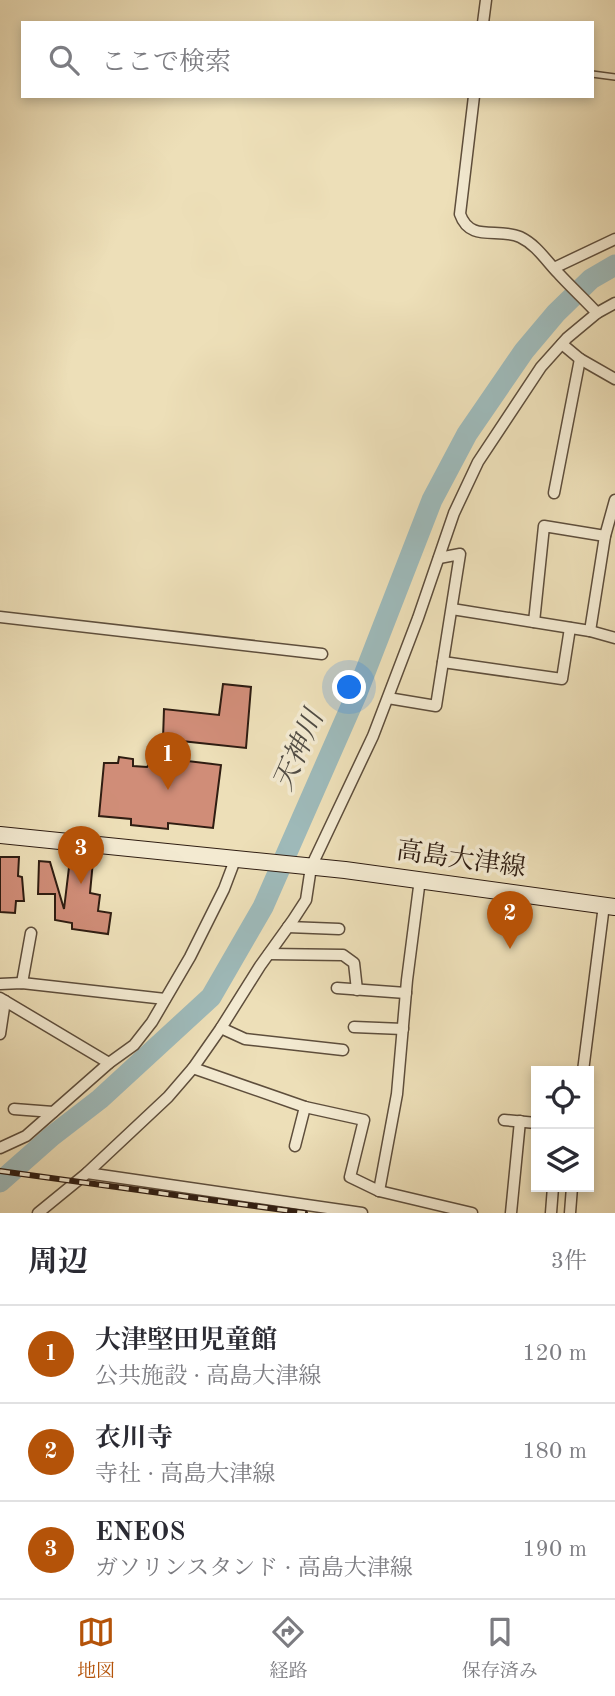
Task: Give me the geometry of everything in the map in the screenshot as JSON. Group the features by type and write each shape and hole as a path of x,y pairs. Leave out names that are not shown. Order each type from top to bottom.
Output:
{"main road":[{"path":"0,835 305,866"},
{"name":"高島大津線","path":"305,866 421,879 609,906"}],"street":[{"path":"483,21 485,0"},
{"path":"474,98 460,214 463,223 475,232 520,237 532,245 595,311"},
{"path":"558,272 615,239"},
{"path":"37,1213 88,1172 168,1097 193,1068 306,900 305,866 369,747 454,513 478,462 541,367 595,311 615,303"},
{"path":"562,344 580,359 615,379"},
{"path":"554,493 580,359"},
{"path":"590,631 605,536 615,500"},
{"path":"534,622 544,526 605,536"},
{"path":"388,698 436,706 460,554 439,558"},
{"path":"452,609 590,631 615,638"},
{"path":"0,617 322,654"},
{"path":"443,662 562,679 570,628"},
{"path":"0,1148 26,1136 134,1045 152,1022 241,860"},
{"path":"379,1191 397,1094 406,993 421,879"},
{"path":"584,1066 609,906"},
{"path":"288,926 339,929"},
{"path":"22,983 30,933"},
{"path":"269,954 343,955 354,963 357,990"},
{"path":"0,984 22,983 165,999"},
{"path":"337,988 406,993"},
{"path":"0,1034 3,1000 110,1063"},
{"path":"354,1027 403,1029"},
{"path":"221,1028 245,1039 344,1050"},
{"path":"193,1068 305,1107 364,1120 350,1177 379,1191 472,1213"},
{"path":"295,1146 305,1107"},
{"path":"14,1109 53,1112"},
{"path":"504,1120 531,1122"},
{"path":"512,1213 520,1121"},
{"path":"88,1172 362,1213"},
{"path":"551,1213 553,1192"},
{"path":"570,1213 572,1192"}],"lane":[{"path":"594,74 615,77"}],"building":[{"path":"223,684 251,687 246,748 163,739 164,709 219,715"},
{"path":"119,757 133,759 133,766 147,767 154,757 221,765 213,828 168,823 168,829 131,825 131,819 99,816 104,763 118,763"},
{"path":"0,857 19,857 18,876 22,877 24,901 16,901 15,913 0,912"},
{"path":"70,859 93,861 90,893 100,895 98,911 111,913 108,934 72,929 72,923 55,920 55,894 38,894 39,861 50,862 64,909"}],"waterway":[{"name":"天神川","path":"0,1182 52,1136 100,1099 211,997 263,907 357,693 432,500 467,434 524,351 556,313 591,279 615,265"}],"railway":[{"path":"0,1171 305,1213"}],"place":[{"name":"大津堅田児童館","path":"168,790"},
{"name":"ENEOS","path":"81,884"},
{"name":"衣川寺","path":"510,949"}]}
